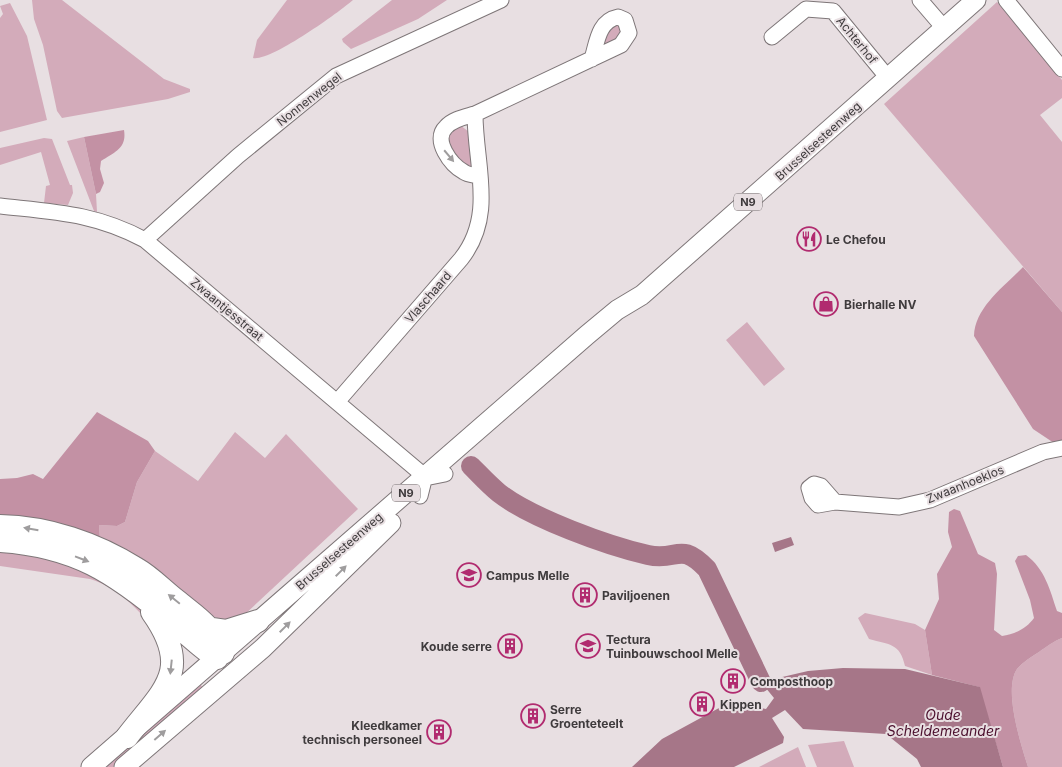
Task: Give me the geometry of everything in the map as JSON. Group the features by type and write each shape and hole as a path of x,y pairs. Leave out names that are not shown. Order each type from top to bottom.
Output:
{"highway":[{"path":"0,526 16,526 58,534 97,547 138,569 212,629 226,631 258,621"},
{"path":"0,541 40,546 95,564 139,593 221,656"},
{"path":"127,736 158,701 166,688 172,667 171,648 166,631 139,593"},
{"path":"212,629 221,656"}],"main road":[{"name":"Brusselsesteenweg","path":"124,767 262,648 359,552 420,496 622,319 636,300 976,0"},
{"name":"Brusselsesteenweg","path":"91,767 221,656 258,621 612,313 636,300"},
{"path":"204,697 220,675 221,656 238,656 262,648"}],"street":[{"name":"Nonnenwegel","path":"145,240 238,156 336,76 501,0"},
{"path":"920,0 944,28"},
{"path":"1006,0 1062,69"},
{"name":"Achterhof","path":"772,37 806,9 833,11 888,78"},
{"path":"480,176 464,172 446,153 440,142 440,135 445,127 592,58"},
{"name":"Vlaschaard","path":"337,402 463,257 473,243 480,226 483,199 475,114"},
{"name":"Zwaantjesstraat","path":"0,206 84,216 113,225 145,240 425,476"},
{"name":"Zwaanhoeklos","path":"835,502 899,507 930,500 1043,452 1062,448"},
{"path":"420,496 425,476 445,474"}],"shaded area":[{"path":"32,0 62,0 164,79 190,89 190,92 168,99 62,118 57,111 43,45 34,19"},
{"path":"287,0 353,0 288,45 262,57 253,58 257,40"},
{"path":"392,0 447,0 418,19 351,49 343,42 342,39"},
{"path":"997,2 1062,80 1062,98 1040,115 1062,142 1062,312 884,104"},
{"path":"10,3 27,36 47,120 0,132 0,18 3,14 0,6"},
{"path":"610,24 621,25 622,37 604,45 602,44"},
{"path":"460,125 469,132 473,168 468,169 445,142 445,137"},
{"path":"124,130 122,145 101,161 100,169 104,183 100,192 96,194 84,137"},
{"path":"84,137 96,194 97,212 94,211 67,141"},
{"path":"44,138 52,139 70,185 72,185 73,193 68,205 44,203 46,186 50,185 41,152 0,165 0,148"},
{"path":"1023,267 1062,312 1062,443 1054,443 1033,429 974,336 979,316 985,307 999,290"},
{"path":"747,322 785,369 764,386 726,340"},
{"path":"97,412 148,441 155,451 137,482 125,522 117,526 99,525 100,540 0,517 0,479 17,478 33,474 43,479"},
{"path":"235,432 265,458 286,434 358,509 242,617 227,620 204,612 100,540 99,525 117,526 125,522 137,482 155,451 198,481"},
{"path":"954,509 960,511 978,554 995,563 997,574 994,630 1002,636 1011,634 1024,628 1034,618 1030,600 1015,561 1018,556 1026,555 1038,567 1046,580 1057,611 1062,613 1062,638 1024,662 1017,669 1013,678 1012,703 1028,767 1003,767 979,687 932,675 925,630 939,599 937,574 952,547 948,532 949,512"},
{"path":"0,551 47,558 78,568 108,582 151,618 167,660 157,681 161,660 158,641 145,618 135,607 112,589 90,579 0,566"},
{"path":"865,613 915,624 925,630 932,675 905,666 900,653 893,646 869,639 858,618"},
{"path":"1062,638 1062,767 1028,767 1012,703 1013,678 1017,669 1024,662"},
{"path":"198,681 203,688 113,767 98,767"},
{"path":"844,741 854,767 817,767 808,745"},
{"path":"798,747 806,767 759,767"}],"water":[{"path":"791,537 794,545 775,552 772,543"},
{"name":"Oude Scheldemeander","path":"843,668 905,669 980,687 1003,767 921,767 917,759 886,734 803,729 785,710 772,718 784,737 783,743 734,767 632,767 662,739 730,702 766,709 774,698 761,682 808,671"}],"waterway":[{"path":"471,466 495,490 513,502 570,530 648,555 684,554 698,560 707,569 761,682"}],"place":[{"name":"Le Chefou","path":"809,239"},
{"name":"Bierhalle NV","path":"826,304"},
{"name":"Campus Melle","path":"469,575"},
{"name":"Paviljoenen","path":"585,595"},
{"name":"Koude serre","path":"510,646"},
{"name":"Tectura Tuinbouwschool Melle","path":"588,646"},
{"name":"Composthoop","path":"733,681"},
{"name":"Kippen","path":"702,704"},
{"name":"Serre Groenteteelt","path":"533,716"},
{"name":"Kleedkamer technisch personeel","path":"439,732"}]}
